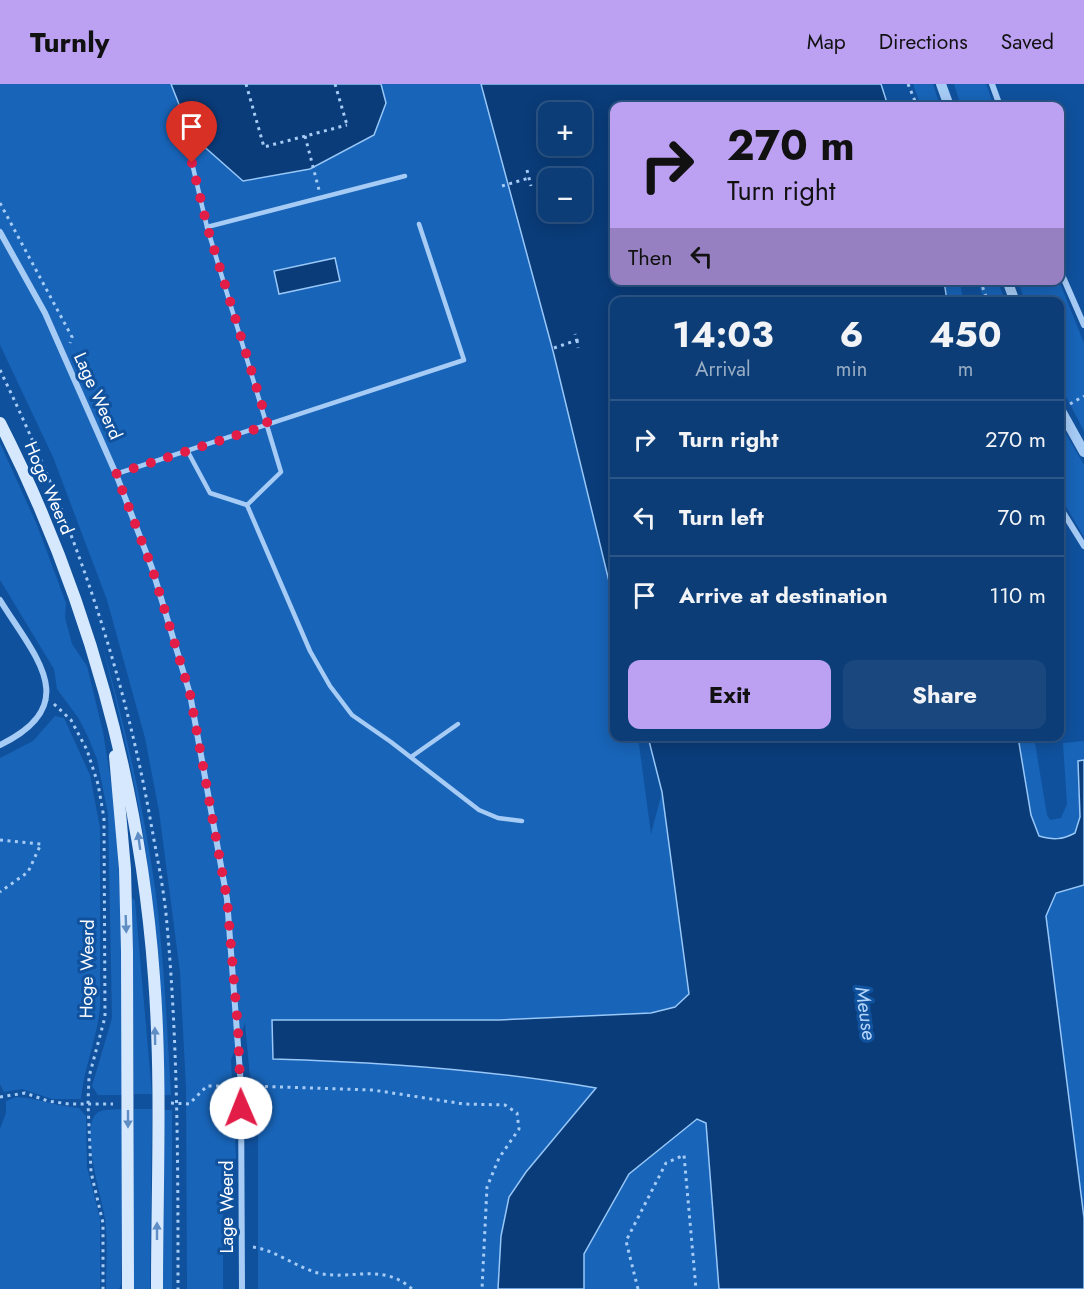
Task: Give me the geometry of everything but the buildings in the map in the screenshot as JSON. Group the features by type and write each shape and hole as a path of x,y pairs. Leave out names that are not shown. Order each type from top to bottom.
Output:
{"main road":[{"name":"Hoge Weerd","path":"0,423 37,502 63,567 97,670 115,740 128,779 154,980 157,1289"},
{"name":"Hoge Weerd","path":"115,740 127,952 128,1289"}],"street":[{"path":"942,84 948,102"},
{"path":"992,84 999,102"},
{"name":"Lage Weerd","path":"0,232 45,314 116,474 152,568 190,694 227,899 240,1086 242,1289"},
{"path":"1064,279 1084,326"},
{"path":"1064,416 1084,452"},
{"path":"1064,514 1084,546"},
{"path":"0,600 44,673 46,701 33,725 23,734 0,745"}],"lane":[{"path":"192,163 207,226 281,472 247,505"},
{"path":"207,226 405,176"},
{"path":"116,474 464,360 419,224"},
{"path":"188,452 210,493 247,505 300,630 330,686 352,715 411,757 478,810 498,818 522,821"},
{"path":"411,757 458,724"}],"path":[{"path":"246,84 264,147 347,125 335,84"},
{"path":"908,84 915,102"},
{"path":"305,136 321,197"},
{"path":"527,170 531,186"},
{"path":"502,186 529,178"},
{"path":"575,334 578,348"},
{"path":"554,348 576,340"},
{"name":"Hoge Weerd","path":"46,701 60,708 76,728 94,768 104,818 105,1017 89,1077 88,1103 91,1172 103,1223 103,1289"},
{"path":"0,840 41,844 28,872 0,892"},
{"path":"178,1104 189,1104 207,1086 220,1086"},
{"path":"240,1086 373,1090 464,1104 505,1105 517,1113 519,1129 499,1158 487,1186 480,1275 482,1289"},
{"path":"0,1097 25,1093 48,1101 88,1103"},
{"path":"638,1289 626,1241 666,1163 684,1155 696,1289"},
{"path":"242,1246 257,1248 320,1273 360,1272 388,1275 405,1282 412,1289"}],"shaded area":[{"path":"0,84 171,84 186,122 211,153 243,181 310,169 386,103 381,84 481,84 553,351 610,588 610,741 639,741 651,834 662,792 689,994 675,1007 651,1013 499,1020 272,1021 273,1059 436,1069 597,1088 526,1172 509,1197 501,1236 498,1289 258,1289 258,1128 265,1107 255,1079 250,1077 245,1023 231,1060 236,1158 223,1170 223,1289 187,1289 186,1088 180,972 159,811 145,738 107,600 53,457 0,345"},
{"path":"913,84 933,84 939,102 920,102"},
{"path":"954,84 986,84 993,102 960,102"},
{"path":"945,285 961,285 962,297 946,297"},
{"path":"979,285 999,285 1004,297 983,297"},
{"path":"1019,285 1061,285 1084,343 1084,431 1064,393 1064,297 1024,297"},
{"path":"1064,430 1084,465 1084,537 1064,503"},
{"path":"0,443 37,525 66,603 65,618 72,644 87,666 103,732 116,813 120,899 123,1095 98,1095 92,1086 112,1018 108,814 97,759 88,737 79,719 57,689 54,669 0,580"},
{"path":"102,643 133,768 156,894 171,1095 163,1095 154,943 142,826 121,721"},
{"path":"55,716 64,718 90,775 100,828 100,1007 81,1099 52,1099 22,1089 4,1092 0,1084 0,758 33,741"},
{"path":"1019,741 1035,741 1047,815 1050,820 1061,818 1067,804 1063,743 1084,741 1084,760 1078,761 1080,817 1075,833 1057,839 1039,836 1027,802"},
{"path":"1084,885 1084,1218 1046,916 1056,893"},
{"path":"132,898 135,901 152,1094 134,1094"},
{"path":"16,1097 79,1108 86,1116 87,1167 100,1219 100,1289 0,1289 0,1129 6,1113 6,1101"},
{"path":"123,1109 121,1284 119,1289 106,1289 106,1228 93,1165 90,1134 96,1114 105,1110"},
{"path":"134,1109 152,1109 150,1289 132,1289"},
{"path":"161,1110 172,1110 172,1289 162,1289"},
{"path":"697,1119 706,1123 719,1289 584,1289 584,1254 629,1174"}],"water":[{"path":"171,84 381,84 386,103 374,135 310,169 243,181 200,143 186,122"},
{"path":"481,84 881,84 887,102 610,102 610,285 945,285 946,297 610,297 610,585 553,351"},
{"path":"335,258 340,281 279,294 274,271"},
{"name":"Meuse","path":"649,741 1019,741 1031,815 1039,836 1053,839 1075,833 1080,817 1078,761 1084,760 1084,885 1056,893 1046,916 1084,1218 1084,1289 719,1289 706,1123 697,1119 629,1174 584,1254 584,1289 498,1289 501,1236 509,1197 526,1172 596,1088 516,1076 435,1068 273,1059 272,1020 499,1020 651,1013 675,1007 689,994 662,792"}],"route":[{"path":"192,163 207,226 268,425 116,474 125,503 152,568 190,694 227,899 238,1029 241,1108"}]}
